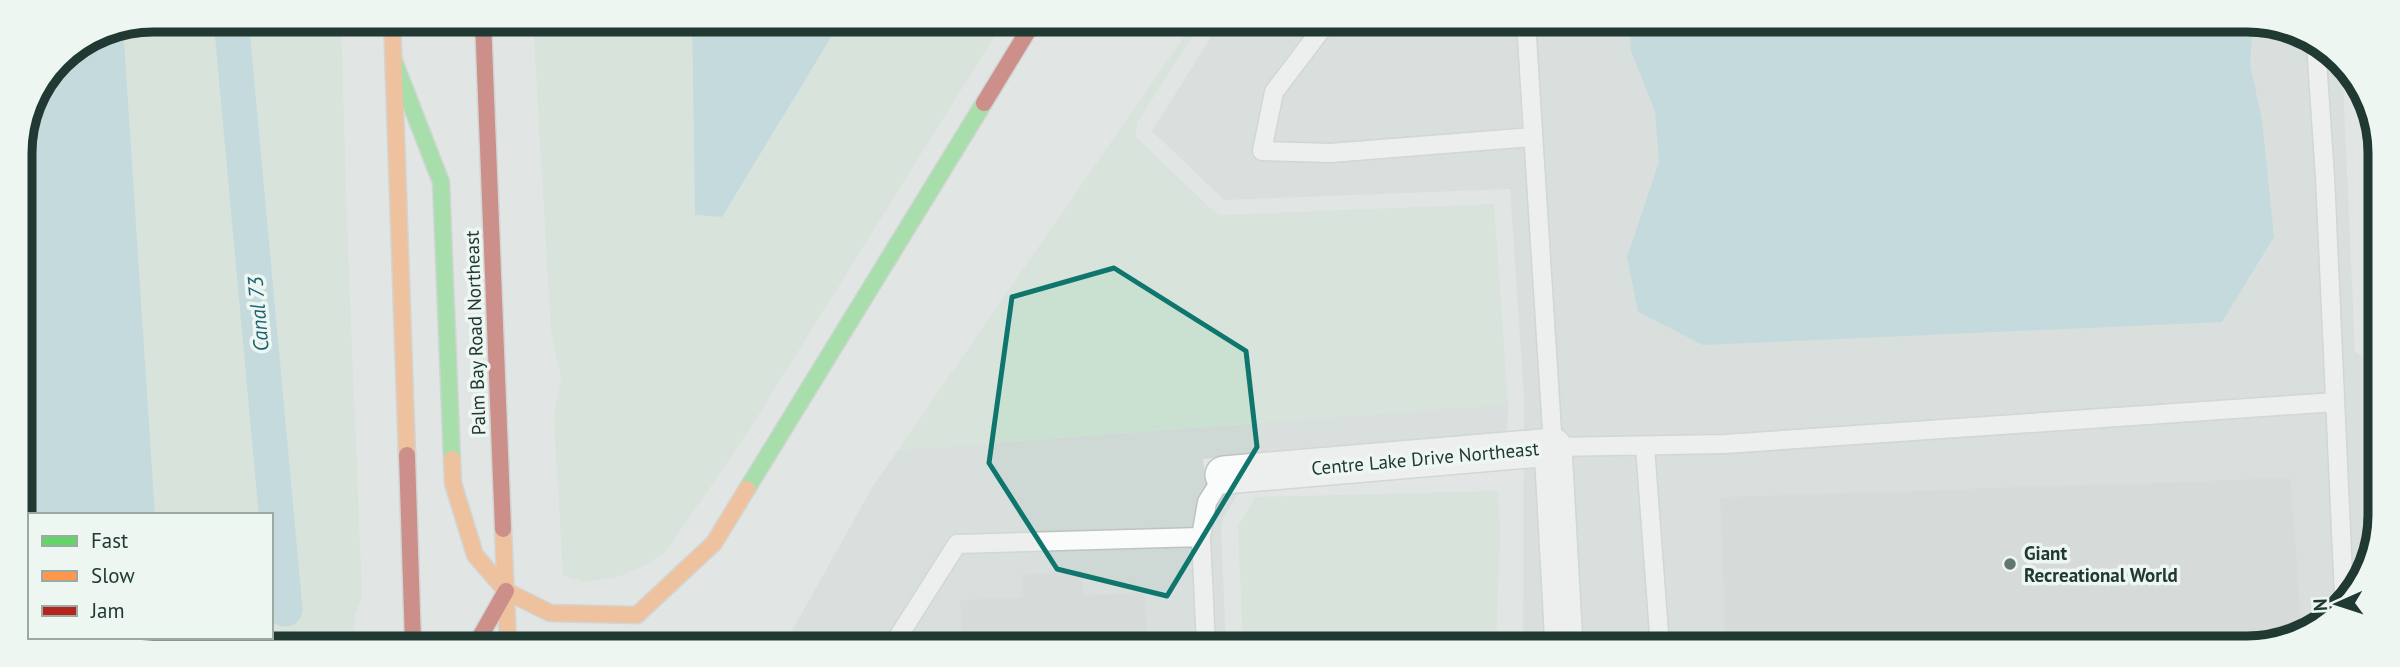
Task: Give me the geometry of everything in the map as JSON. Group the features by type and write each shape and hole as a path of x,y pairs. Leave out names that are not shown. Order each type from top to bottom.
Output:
{"main road":[{"path":"393,32 413,636"},
{"name":"Palm Bay Road Northeast","path":"484,32 508,636"},
{"path":"394,61 441,182 453,484 475,555 506,591 550,613 637,614 714,543 1027,32"},
{"path":"481,636 506,591"}],"street":[{"name":"Centre Lake Drive Northeast","path":"1224,475 1553,447 1563,635"}],"lane":[{"path":"1319,32 1274,92 1262,151 1330,153 1532,137"},
{"path":"1527,32 1553,447 1725,444 2336,402"},
{"path":"2317,53 2325,177 2344,587"},
{"path":"1645,447 1659,635"},
{"path":"1206,635 1201,537 1207,502 1224,475"},
{"path":"899,636 957,544 1201,537"}],"highlighted area":[{"path":"1114,268 1246,351 1257,447 1167,596 1057,569 989,463 1012,297"}],"shaded area":[{"path":"1214,32 2248,32 2287,38 2315,52 2343,78 2355,351 2368,362 2368,515 2362,554 2352,575 2327,606 2294,626 2256,635 1523,635 1524,399 1510,189 1224,200 1152,131"},
{"path":"1508,404 1507,433 1203,459 1207,494 1240,491 1223,518 1221,527 1226,635 789,636 873,486 898,450"}],"green space":[{"path":"152,32 341,32 362,595 355,616 354,636 273,636 273,513 155,513 124,36"},
{"path":"534,32 692,32 695,215 722,217 834,32 997,32 744,438 666,551 644,566 618,577 585,582 563,576 554,416 561,378 551,331"},
{"path":"1187,32 1195,32 1137,123 1136,137 1220,215 1494,204 1508,404 898,450"},
{"path":"2362,112 2368,152 2368,254"},
{"path":"1498,491 1500,533 1496,635 1243,635 1238,526 1255,497"}],"water":[{"path":"692,32 834,32 722,217 695,215"},
{"path":"1630,32 2252,32 2250,64 2262,120 2274,237 2222,322 1703,345 1638,312 1627,257 1659,162 1655,111 1631,51"},
{"path":"124,36 155,513 32,513 32,144 36,121 44,99 56,79 73,61 92,48"}],"building":[{"name":"Giant Recreational World","path":"2290,479 2300,623 2279,631 2256,635 1726,635 1721,498"},
{"path":"1081,572 1083,596 1144,593 1146,636 963,636 961,601 1024,598 1023,575"}],"waterway":[{"name":"Canal 73","path":"232,32 285,609"}],"traffic: fast":[{"path":"394,61 441,182 452,459"},
{"path":"747,489 984,103"}],"traffic: slow":[{"path":"392,32 407,455"},
{"path":"452,459 453,483 475,555 506,591 550,613 637,615 714,543 747,489"},
{"path":"503,529 508,636"}],"traffic: jam":[{"path":"483,32 503,529"},
{"path":"984,103 1027,32"},
{"path":"407,455 413,636"},
{"path":"481,636 506,591"}],"place":[{"name":"Giant Recreational World","path":"2010,564"}]}
